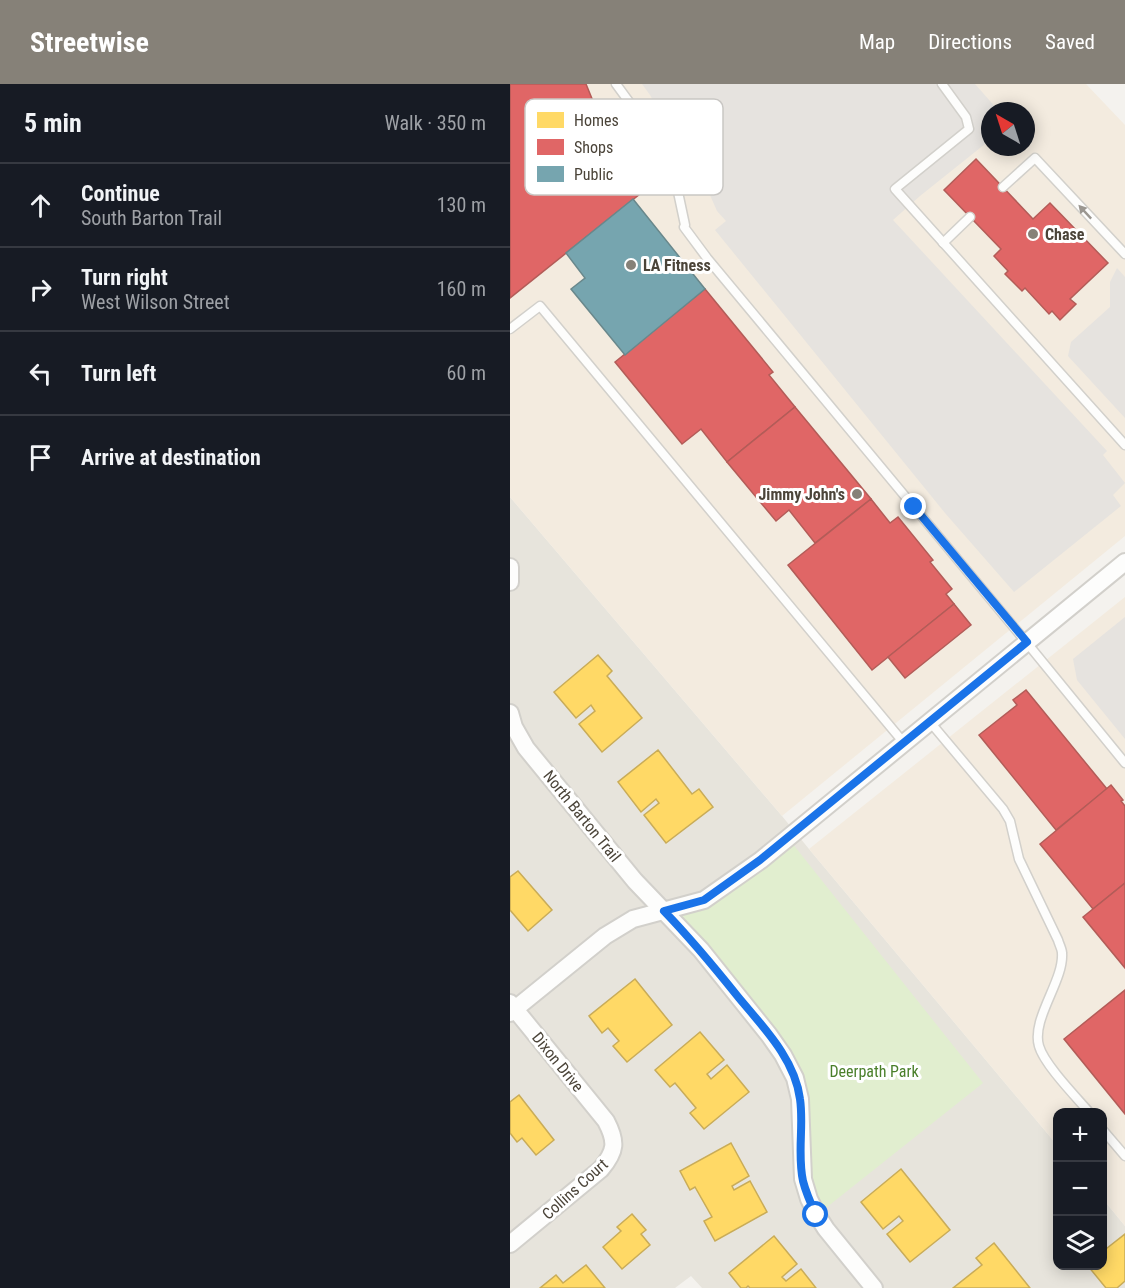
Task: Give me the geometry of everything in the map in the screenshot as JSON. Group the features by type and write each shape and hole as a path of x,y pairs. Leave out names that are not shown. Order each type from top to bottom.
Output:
{"street":[{"path":"512,1008 605,936 633,919 704,900 732,881 1125,562"},
{"path":"510,567 510,582"},
{"name":"North Barton Trail","path":"510,713 514,727 526,748 635,881 701,950 770,1035 783,1055 795,1078 800,1099 803,1179 808,1199 826,1229 874,1288"},
{"name":"Dixon Drive","path":"512,1008 606,1121"},
{"name":"Collins Court","path":"510,1244 602,1169 611,1158 614,1146 613,1133 606,1121"}],"lane":[{"path":"616,84 627,99"},
{"path":"942,84 966,117 969,129 895,189 1125,445"},
{"path":"1003,187 1035,158 1125,254"},
{"path":"679,195 686,225 684,227 706,258 1027,642 1125,763"},
{"path":"943,243 970,217"},
{"path":"510,329 540,306 904,743"},
{"path":"930,722 1010,821 1019,859 1058,940 1062,953 1060,967 1038,1030 1038,1045 1043,1057 1085,1108"},
{"path":"1107,1135 1125,1156"}],"shaded area":[{"path":"510,84 1086,84 1125,125 1125,536 782,816 510,497"},
{"path":"642,84 975,84 991,102 981,102 981,147 893,220 1107,451 1103,455 1125,483 1113,495 1121,506 1014,592 945,513 715,230 726,221 717,211 710,195 723,195 723,99 652,99"},
{"path":"1117,268 1125,277 1125,418 1068,356 1071,342 1110,307 1110,282"},
{"path":"510,497 782,816 1053,1140 1053,1270 1107,1270 1107,1204 1125,1226 1125,1288 702,1288 691,1276 675,1288 510,1288"},
{"path":"1125,597 1125,1226 1107,1204 1107,1108 1053,1108 1053,1140 809,849"},
{"path":"1125,617 1125,739 1077,680 1073,659"}],"green space":[{"name":"Deerpath Park","path":"788,838 983,1083 817,1215 795,1078 664,911 704,900"}],"building: Homes":[{"path":"598,655 612,671 607,676 642,718 602,752 579,724 595,711 591,705 576,718 554,692"},
{"path":"658,750 692,794 699,789 713,807 666,843 644,815 659,803 656,799 641,812 618,782"},
{"path":"518,871 552,910 528,931 510,910 510,877"},
{"path":"635,979 672,1025 627,1062 613,1046 619,1041 608,1028 602,1033 589,1016"},
{"path":"700,1032 724,1060 707,1074 711,1079 727,1065 749,1092 704,1129 690,1113 696,1108 675,1083 670,1087 655,1070"},
{"path":"519,1095 554,1140 536,1155 522,1138 517,1142 510,1133 510,1102"},
{"path":"731,1143 749,1176 732,1186 734,1190 750,1181 767,1212 715,1241 704,1221 712,1217 695,1187 690,1190 680,1171"},
{"path":"901,1169 950,1230 910,1262 887,1234 903,1221 899,1216 883,1229 861,1202"},
{"path":"632,1214 646,1230 641,1234 650,1245 622,1269 603,1247 621,1231 617,1227"},
{"path":"1125,1234 1125,1281 1117,1288 1106,1288 1091,1270 1107,1270 1107,1248"},
{"path":"774,1236 797,1264 782,1277 786,1281 801,1269 816,1288 750,1288 748,1286 741,1288 729,1273"},
{"path":"994,1243 1030,1288 953,1288 982,1265 976,1258"},
{"path":"586,1265 605,1288 540,1288 556,1275 563,1283"}],"building: Shops":[{"path":"510,84 586,84 592,99 525,99 525,195 639,195 510,298"},
{"name":"Chase","path":"976,159 1033,219 1050,203 1108,263 1070,299 1076,304 1060,320 1052,311 1049,314 1025,288 1022,291 1005,274 1008,271 994,256 1001,249 944,190"},
{"path":"705,289 773,372 769,375 795,407 727,462 701,429 682,444 615,362"},
{"path":"795,407 871,499 815,543 789,510 776,521 727,462"},
{"path":"871,499 890,523 898,517 933,560 930,562 952,589 946,594 954,604 872,670 788,565"},
{"path":"954,604 971,625 905,678 888,657"},
{"path":"1026,690 1107,789 1056,830 979,735 1017,705 1013,700"},
{"path":"1111,785 1125,806 1125,883 1093,909 1040,844"},
{"path":"1125,883 1125,968 1083,917"},
{"path":"1125,990 1125,1114 1064,1039"}],"building: Public":[{"name":"LA Fitness","path":"633,199 705,289 625,355 571,289 585,278 566,253"}],"place":[{"name":"Chase","path":"1033,234"},
{"name":"LA Fitness","path":"631,265"},
{"name":"Jimmy John's","path":"857,494"}],"route":[{"path":"816,1215 808,1199 803,1179 800,1099 795,1078 770,1035 701,950 664,911 704,900 732,881 1027,642 914,507"}]}
